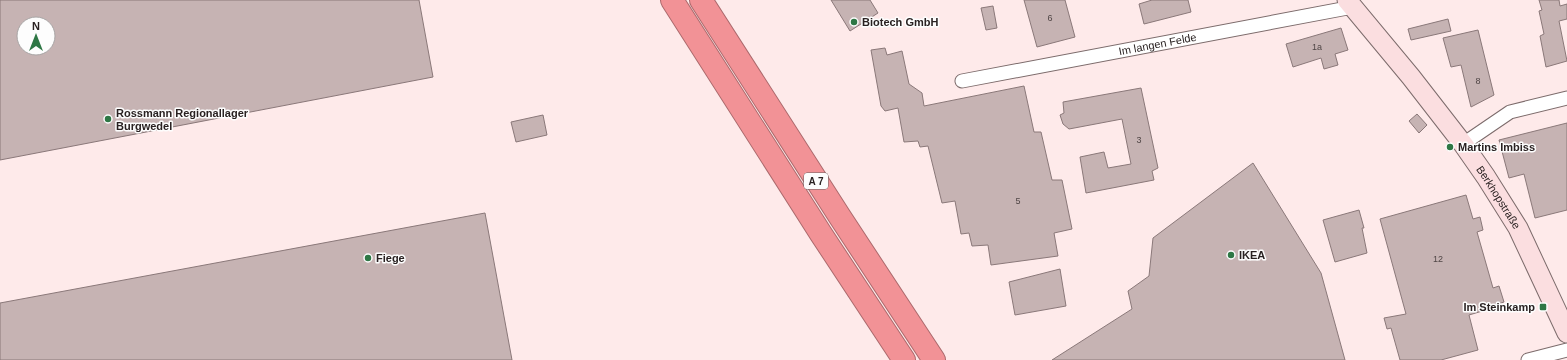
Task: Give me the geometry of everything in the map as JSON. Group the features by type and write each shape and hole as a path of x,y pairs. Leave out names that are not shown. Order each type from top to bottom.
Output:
{"highway":[{"name":"A 7","path":"672,0 904,360"},
{"name":"A 7","path":"701,0 840,217 934,360"},
{"path":"883,329 888,360"}],"main road":[{"name":"Berkhopstraße","path":"1350,3 1412,77 1463,144 1518,228 1567,333"}],"street":[{"name":"Im langen Felde","path":"962,81 1350,3"},
{"path":"1463,144 1510,112 1567,98"},
{"path":"1528,360 1567,350"}],"building":[{"name":"Rossmann Regionallager Burgwedel","path":"0,0 419,0 433,77 0,160"},
{"name":"Biotech GmbH","path":"831,0 870,0 878,13 850,31"},
{"path":"1024,0 1065,0 1075,37 1037,47"},
{"path":"1152,0 1188,0 1191,12 1144,24 1139,4"},
{"path":"1539,0 1559,0 1560,6 1567,4 1567,19 1559,21 1567,61 1546,67 1540,36 1544,34 1539,11 1542,10"},
{"path":"993,6 997,28 986,30 981,8"},
{"path":"1448,19 1451,31 1411,40 1408,29"},
{"path":"1341,28 1348,50 1335,54 1338,65 1324,69 1321,58 1293,67 1286,44"},
{"path":"1478,30 1494,95 1471,107 1461,65 1451,67 1443,38"},
{"path":"885,48 887,55 902,51 909,84 922,93 924,106 1024,86 1034,132 1041,132 1052,180 1062,180 1072,229 1054,233 1058,256 991,265 988,245 972,246 969,233 961,234 955,201 942,203 928,146 920,147 918,141 904,142 898,108 885,111 881,106 871,50"},
{"path":"1141,88 1158,168 1152,171 1154,180 1086,193 1080,157 1104,152 1108,168 1131,164 1122,119 1069,129 1063,124 1060,115 1064,113 1063,102"},
{"path":"1417,114 1427,125 1419,133 1409,121"},
{"path":"543,115 547,135 516,142 511,122"},
{"path":"1567,123 1567,210 1535,218 1524,174 1509,178 1499,140"},
{"name":"IKEA","path":"1253,163 1321,273 1345,360 1052,360 1132,309 1128,291 1149,276 1153,238"},
{"path":"1466,195 1473,219 1480,217 1483,230 1477,232 1493,288 1499,286 1504,302 1492,306 1489,309 1469,315 1478,350 1441,360 1400,360 1391,328 1387,329 1384,318 1406,314 1380,219"},
{"path":"1359,210 1364,228 1362,228 1367,253 1335,262 1323,220"},
{"name":"Fiege","path":"485,213 512,360 0,360 0,303"},
{"path":"1060,269 1066,306 1015,315 1009,282"}],"place":[{"name":"Biotech GmbH","path":"854,22"},
{"name":"Rossmann Regionallager Burgwedel","path":"108,119"},
{"name":"Martins Imbiss","path":"1450,147"},
{"name":"IKEA","path":"1231,255"},
{"name":"Fiege","path":"368,258"},
{"name":"Im Steinkamp","path":"1543,307"}]}
